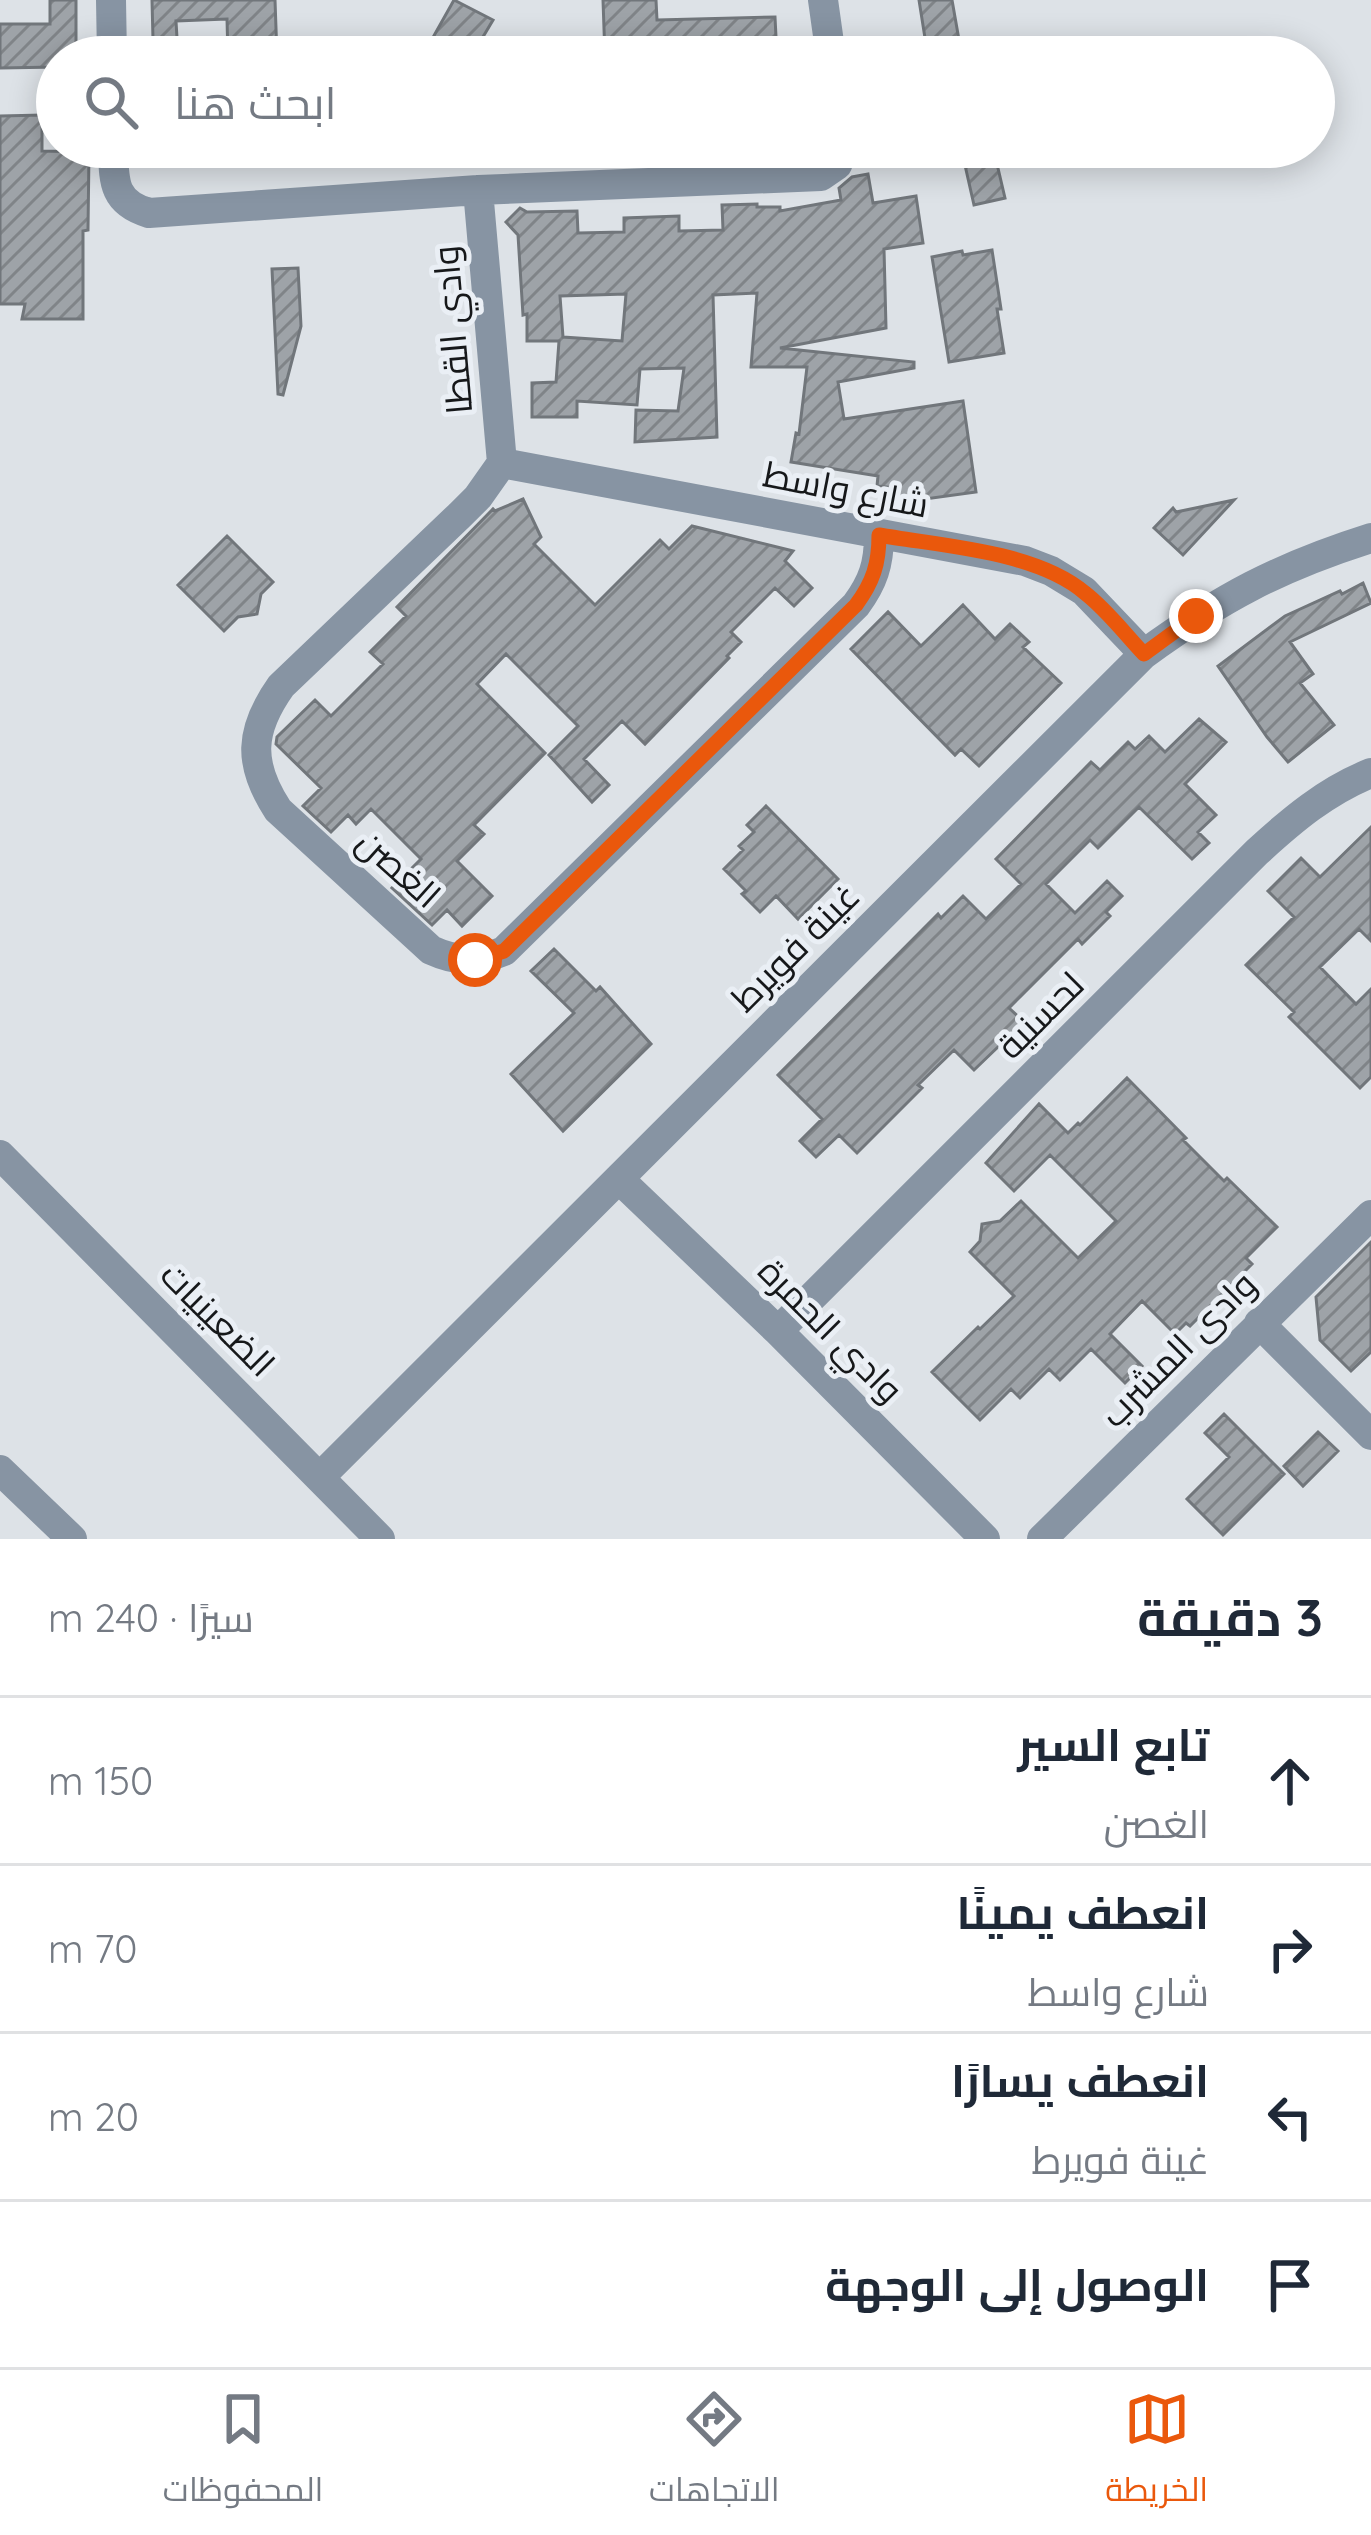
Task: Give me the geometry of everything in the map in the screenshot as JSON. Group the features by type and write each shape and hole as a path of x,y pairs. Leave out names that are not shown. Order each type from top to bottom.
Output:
{"street":[{"path":"111,0 112,36"},
{"path":"823,0 829,36"},
{"name":"وادي القطا","path":"115,168 116,188 124,200 149,213 478,190 821,176 833,168"},
{"name":"وادي القطا","path":"478,190 502,463"},
{"name":"الغصن","path":"502,463 460,515 280,686 256,734 259,775 278,811 431,950 460,960 504,951 856,605 871,585 879,559 879,535"},
{"name":"شارع واسط","path":"502,463 1025,561 1084,592 1144,654"},
{"name":"غينة فويرط","path":"320,1477 1144,654 1253,583 1312,556 1371,538"},
{"name":"لحسنية","path":"778,1331 1257,852 1300,812 1371,773"},
{"name":"الضعينيات","path":"0,1155 380,1539"},
{"name":"وادي الحمرة","path":"619,1179 986,1539"},
{"name":"وادى المشرب","path":"1042,1539 1371,1215"},
{"path":"1259,1323 1371,1435"},
{"path":"0,1470 72,1539"}],"building":[{"path":"50,0 76,0 76,36 36,36 36,67 0,68 0,24 50,24"},
{"path":"152,0 275,0 276,36 227,36 227,19 176,21 177,36 153,36"},
{"path":"454,0 493,20 483,36 434,36"},
{"path":"603,0 656,0 657,20 775,17 776,36 604,36"},
{"path":"919,0 952,0 958,36 925,36"},
{"path":"36,115 36,168 89,168 83,319 22,319 25,304 0,304 0,116"},
{"path":"966,168 998,168 1005,198 974,205"},
{"path":"868,174 873,203 916,196 923,243 884,249 886,328 780,348 914,362 914,368 838,382 844,419 963,401 976,492 910,501 909,507 885,504 887,487 877,486 878,476 791,462 807,367 751,367 757,293 713,295 717,437 635,442 636,410 678,411 684,368 640,369 637,405 577,401 577,417 532,417 532,383 556,382 559,341 527,341 518,235 506,222 520,208 527,212 577,211 578,233 624,232 624,218 679,216 679,231 723,230 722,205 757,204 780,207 780,211 841,200 839,188 852,177","holes":["626,294 622,341 563,337 560,296"]},
{"path":"992,250 1004,353 949,362 932,257"},
{"path":"298,268 301,326 283,395 278,394 272,269"},
{"path":"523,499 541,537 534,544 595,605 660,540 669,549 692,526 793,551 785,561 812,588 794,606 775,588 731,632 741,642 729,658 645,744 622,721 584,759 609,785 592,802 549,755 578,726 506,654 477,684 545,753 474,825 484,834 457,861 492,896 462,926 447,910 432,925 392,888 421,859 371,809 356,824 348,815 331,832 303,806 321,788 276,744 277,737 315,700 331,716 383,664 370,652 406,616 397,607 493,509"},
{"path":"1234,500 1183,555 1154,528 1173,508 1176,512"},
{"path":"227,536 273,582 261,594 257,614 238,617 224,631 178,585"},
{"path":"1363,583 1371,603 1290,642 1313,674 1300,683 1334,725 1288,762 1218,666 1285,616"},
{"path":"963,605 995,639 1010,624 1029,642 1023,647 1061,683 979,766 961,749 955,755 851,649 888,612 921,646"},
{"path":"1199,719 1226,742 1185,784 1216,815 1198,832 1209,843 1192,859 1139,807 1098,848 1090,840 1046,884 1075,913 1107,881 1122,896 1082,944 1078,939 1009,1008 1024,1022 974,1070 954,1050 857,1153 839,1135 816,1157 800,1141 822,1119 778,1075 938,914 941,918 963,896 986,919 1021,884 996,859 1091,762 1100,770 1128,742 1135,749 1149,736 1165,752"},
{"path":"766,806 838,879 798,919 776,896 760,912 724,869 754,832 747,825"},
{"path":"1371,827 1371,941 1359,929 1320,967 1356,1004 1371,989 1371,1077 1360,1088 1289,1017 1294,1012 1246,965 1294,917 1268,891 1301,858 1320,877"},
{"path":"554,949 596,991 600,987 651,1044 563,1131 511,1074 574,1013 531,971"},
{"path":"1127,1078 1224,1181 1227,1178 1277,1227 1246,1258 1252,1264 1190,1326 1186,1323 1175,1334 1142,1301 1110,1334 1142,1366 1125,1383 1091,1349 1060,1380 1049,1369 1020,1398 1011,1389 980,1420 932,1372 1014,1296 970,1252 980,1241 982,1224 1000,1221 1021,1201 1078,1258 1116,1221 1050,1155 1014,1191 986,1163 1039,1104 1068,1133"},
{"path":"1371,1242 1371,1352 1351,1371 1320,1340 1316,1297"},
{"path":"1224,1414 1284,1474 1223,1535 1187,1499 1229,1457 1205,1433"},
{"path":"1318,1432 1338,1451 1303,1486 1284,1466"}],"route":[{"path":"475,960 504,951 856,605 871,585 879,559 879,535 1025,561 1051,572 1084,592 1144,654 1196,616"}]}
